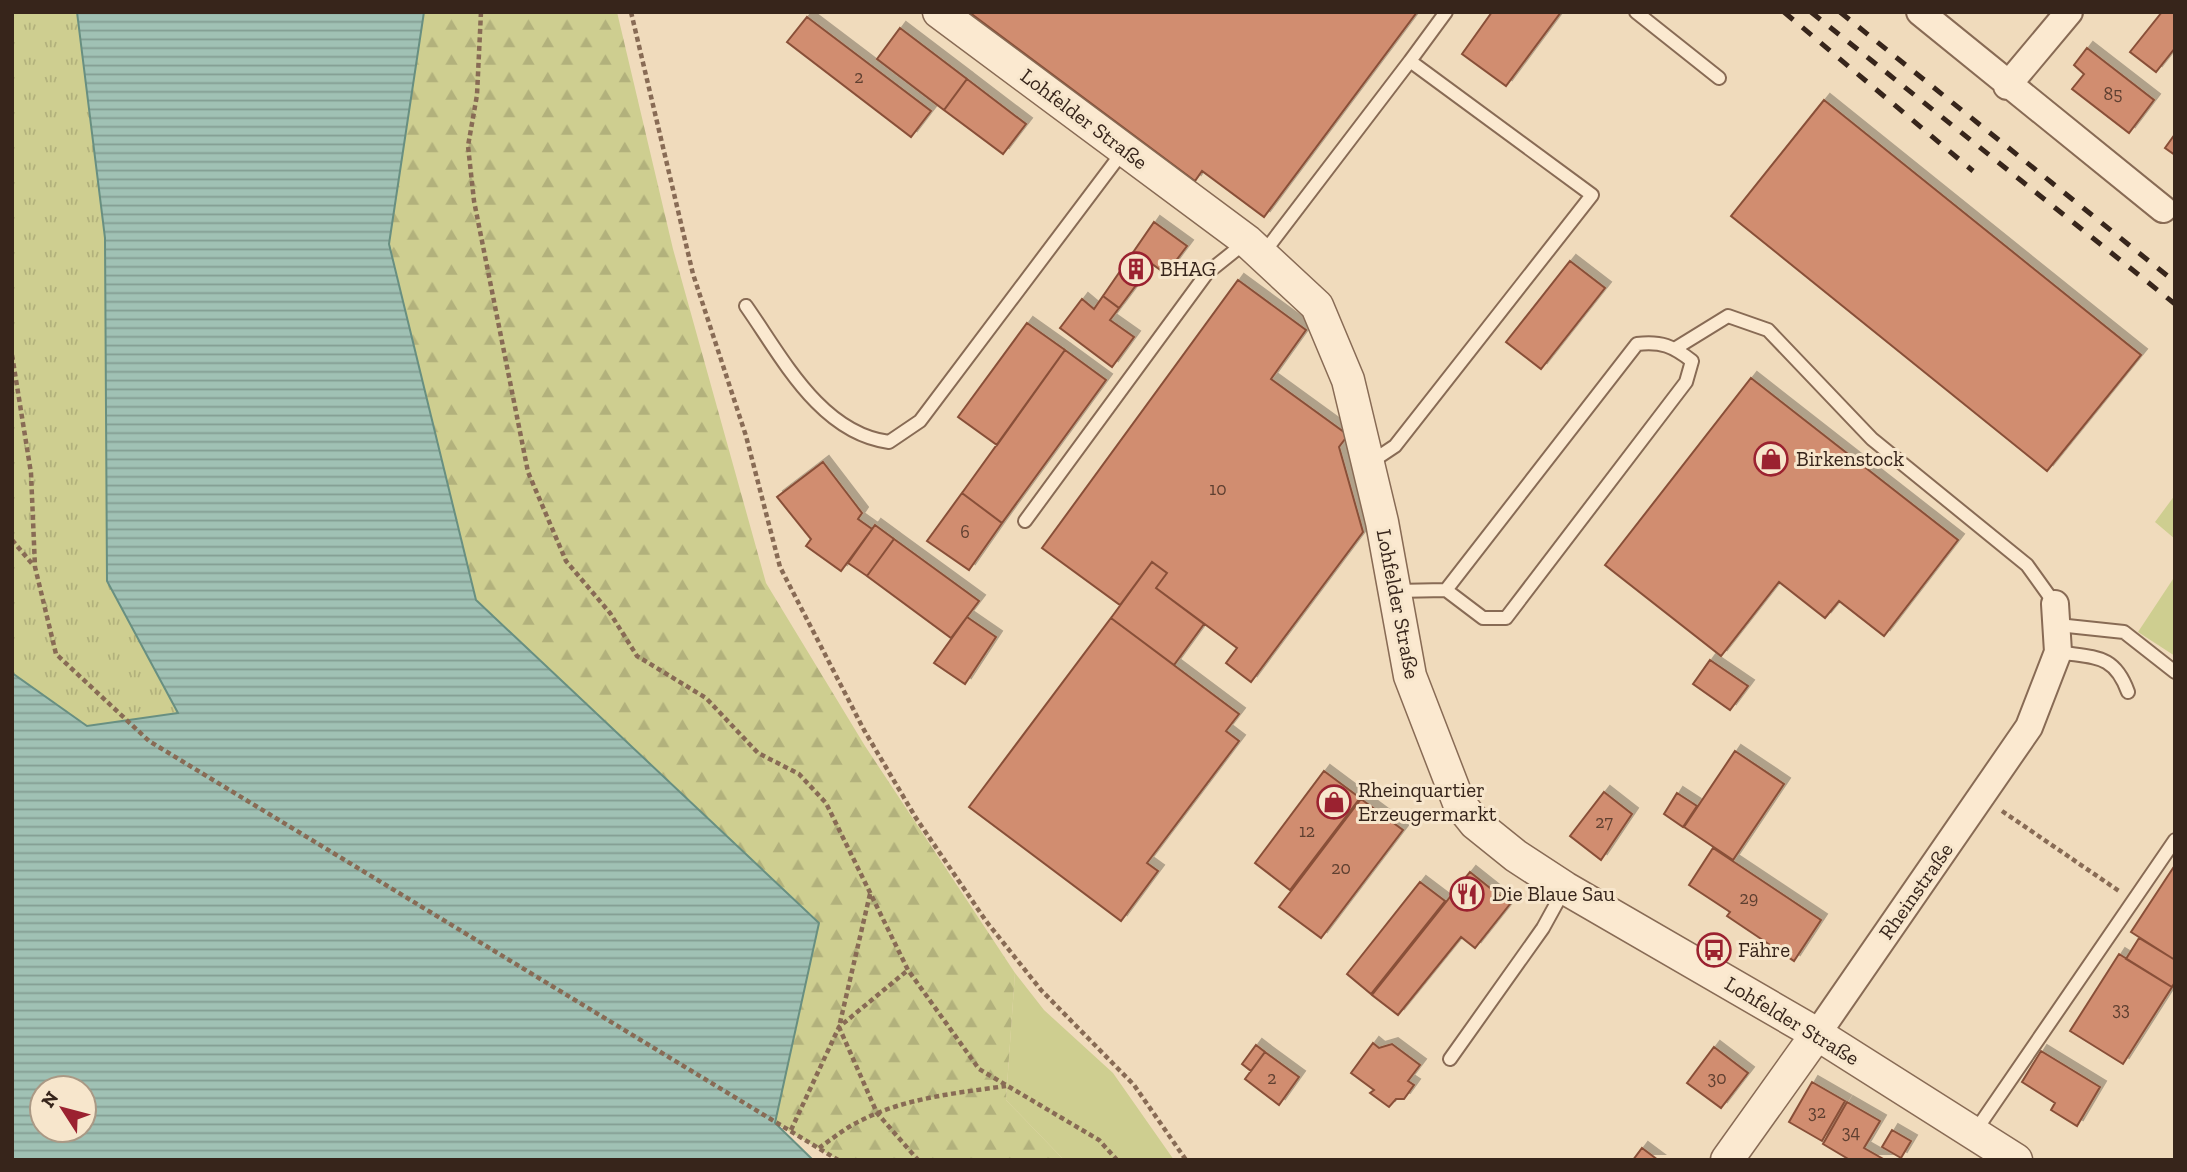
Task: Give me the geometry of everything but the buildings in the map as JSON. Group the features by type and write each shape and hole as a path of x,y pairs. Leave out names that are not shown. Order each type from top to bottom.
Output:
{"street":[{"name":"Lohfelder Straße","path":"939,12 1255,248 1317,306 1348,380 1368,464 1410,676 1459,803 1484,832 1565,888 1816,1034 2016,1160"},
{"path":"1920,12 2007,86 2169,214"},
{"path":"2007,86 2069,12"},
{"name":"Rheinstraße","path":"1727,1160 2029,727 2058,652 2056,615"}],"lane":[{"path":"1025,522 1207,273 1255,248 1410,61 1446,12"},
{"path":"1636,12 1719,78"},
{"path":"1368,464 1395,446 1592,195 1410,61"},
{"path":"746,306 814,402 866,439 889,442 920,421 1124,150"},
{"path":"1676,348 1728,316 1768,330 1872,439 2027,565 2056,615 2124,632 2175,672"},
{"path":"1394,591 1446,590 1483,618 1506,618 1686,382 1692,361 1676,348 1657,342 1637,344 1446,590"},
{"path":"2058,652 2107,660 2121,672 2128,692"},
{"path":"2156,655 2175,679"},
{"path":"1974,1133 2175,840"},
{"path":"1450,1059 1543,928 1565,888"}],"path":[{"path":"481,12 477,95 468,146 474,201 528,472 566,561 610,613 637,656 706,698 758,752 799,774 827,803 908,970 979,1069 1099,1140 1118,1160"},
{"path":"631,12 694,274 746,436 780,567 864,730 923,830 986,920 1041,990 1134,1085 1186,1160"},
{"path":"12,355 31,472 35,567 56,654 149,741 838,1160"},
{"path":"12,540 35,567"},
{"path":"1981,796 2134,902"},
{"path":"791,1130 839,1027 870,894"},
{"path":"839,1027 908,970"},
{"path":"839,1027 877,1113 918,1160"},
{"path":"819,1148 859,1121 877,1113 931,1097 1007,1086"}],"green space":[{"path":"12,12 77,12 105,238 107,581 178,714 87,726 12,673"},
{"path":"424,12 617,12 673,249 766,583 865,746 1015,973 1006,1100 1064,1160 838,1160 775,1123 819,923 476,600 389,244"},
{"path":"2175,495 2175,539 2155,522"},
{"path":"2175,576 2175,656 2138,632"},
{"path":"1015,973 1044,1010 1113,1073 1174,1160 1064,1160 1006,1100"}],"shaded area":[{"path":"77,12 424,12 389,244 476,600 819,923 775,1123 813,1160 12,1160 12,673 87,726 178,713 107,581 105,238"}],"railway":[{"path":"1784,12 1973,171"},
{"path":"1811,12 2175,304"},
{"path":"1840,12 2175,282"}],"place":[{"name":"BHAG","path":"1136,269"},
{"name":"Birkenstock","path":"1771,459"},
{"name":"Rheinquartier Erzeugermarkt","path":"1334,802"},
{"name":"Die Blaue Sau","path":"1467,894"},
{"name":"Fähre","path":"1714,950"}]}
